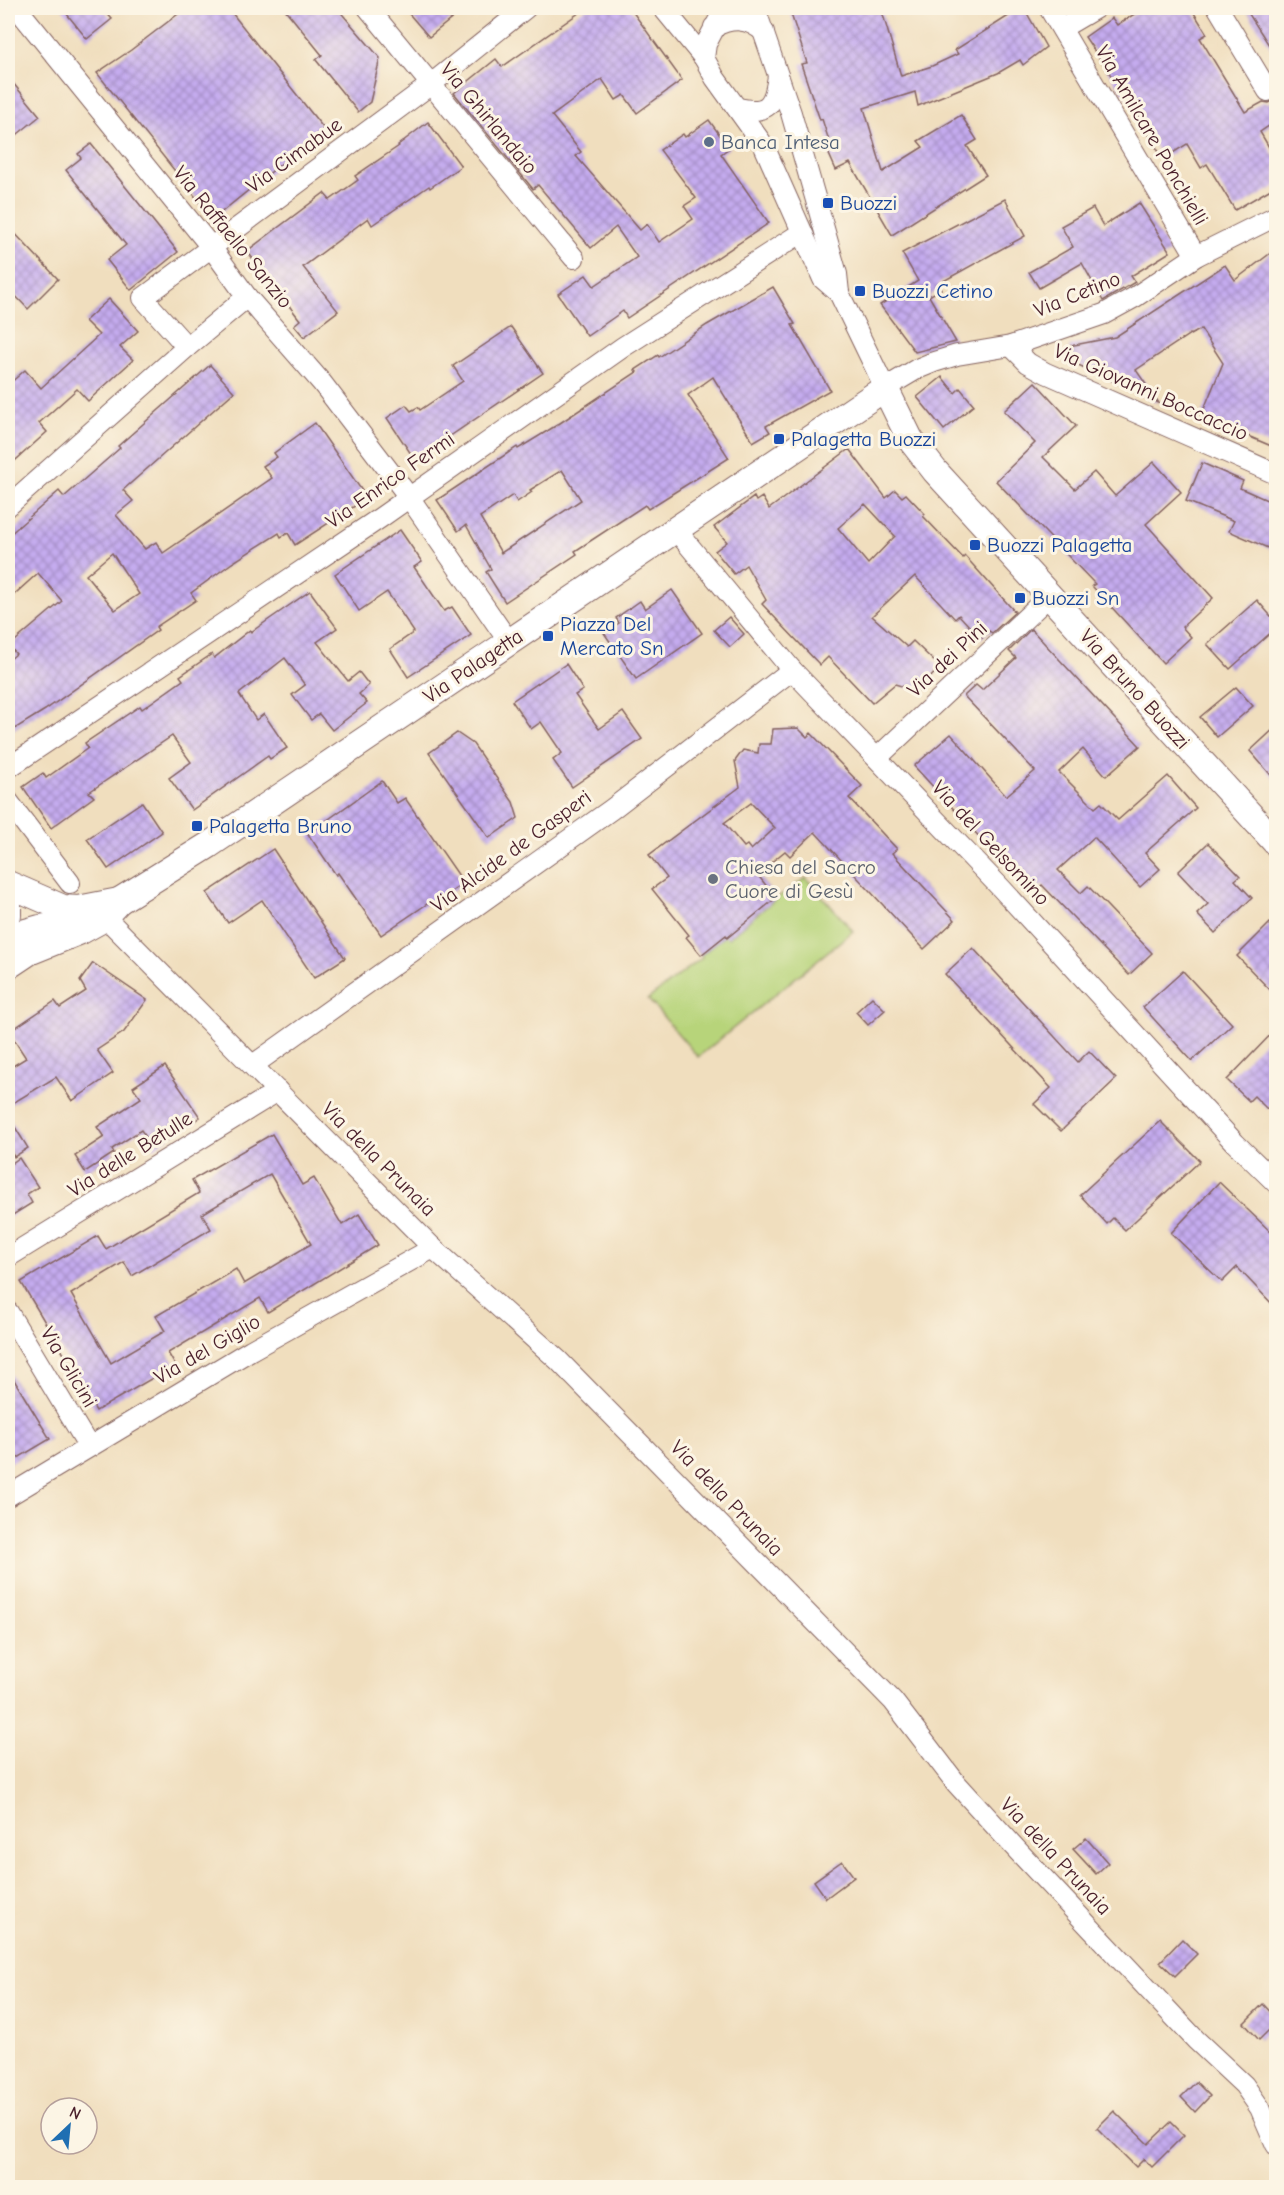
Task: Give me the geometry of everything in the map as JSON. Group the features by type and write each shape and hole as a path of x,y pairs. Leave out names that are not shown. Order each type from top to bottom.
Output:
{"street":[{"name":"Via Raffaello Sanzio","path":"17,8 211,247 247,297 322,383 409,497 509,642"},
{"name":"Via Ghirlandaio","path":"368,8 574,258"},
{"name":"Via Cimabue","path":"187,347 143,298 430,85 526,8"},
{"name":"Via Bruno Buozzi","path":"663,8 704,58 715,78 764,146 823,279 839,293"},
{"path":"704,58 705,44 725,8"},
{"name":"Via Bruno Buozzi","path":"755,8 796,128 837,274 839,293 910,439 935,471 1049,596 1275,839"},
{"name":"Via Amilcare Ponchielli","path":"1049,8 1196,256"},
{"path":"1062,28 1096,8"},
{"path":"1218,8 1268,91"},
{"path":"714,27 732,20 741,20 756,25 764,32"},
{"path":"738,108 759,110 769,106 774,96 778,76"},
{"name":"Via Cetino","path":"885,388 934,362 957,355 1011,346 1104,314 1135,297 1196,256 1276,216"},
{"name":"Via Enrico Fermi","path":"8,768 409,497 623,347 801,233"},
{"path":"8,506 187,347 247,297"},
{"name":"Via Giovanni Boccaccio","path":"1011,346 1029,363 1046,373 1276,474"},
{"name":"Via Palagetta","path":"8,966 29,952 81,931 885,388"},
{"name":"Via del Gelsomino","path":"676,530 792,670 1001,888 1235,1143 1276,1183"},
{"name":"Via dei Pini","path":"878,758 1049,596"},
{"name":"Via Alcide de Gasperi","path":"253,1065 612,808 792,670"},
{"path":"8,801 70,883"},
{"name":"Via Palagetta","path":"8,884 63,908 106,914"},
{"path":"8,892 8,915"},
{"path":"8,937 106,914"},
{"name":"Via della Prunaia","path":"106,914 433,1248 558,1360 893,1701 956,1783 1018,1851 1196,2040 1244,2085 1260,2108 1276,2145"},
{"name":"Via delle Betulle","path":"8,1257 278,1091"},
{"name":"Via del Giglio","path":"8,1496 251,1350 433,1248"},
{"name":"Via Glicini","path":"8,1312 89,1447"}],"green space":[{"path":"806,878 853,931 698,1057 648,999 702,958 701,955 726,935 728,938 778,897"}],"building":[{"path":"62,8 102,8 112,19 87,39"},
{"path":"186,8 228,8 324,129 213,219 97,73"},
{"path":"284,8 337,8 380,58 370,102 358,112 316,60 322,55"},
{"path":"404,8 465,8 429,37"},
{"path":"586,8 630,8 682,80 637,113 624,95 616,100 602,79 552,116 581,152 576,156 640,230 647,224 659,242 693,219 684,206 696,198 660,150 683,134 685,137 709,120 729,148 721,154 769,223 627,318 623,311 587,336 558,294 586,275 594,286 637,257 616,227 591,248 538,185 533,189 454,93 496,59 502,67"},
{"path":"789,8 881,8 901,76 932,66 958,54 955,50 1021,8 1024,8 1046,47 1023,65 1020,60 998,73 918,106 915,92 864,108 883,172 923,147 918,141 961,115 977,140 967,146 986,175 892,235 850,163 836,170 828,152 832,150 822,119 820,120 801,64 807,63"},
{"path":"1144,8 1191,8 1207,34 1200,38 1245,112 1263,102 1269,103 1276,99 1276,121 1260,132 1276,159 1276,186 1235,210 1207,164 1201,168 1187,144 1163,159 1135,111 1085,37 1112,18 1117,25"},
{"path":"1245,8 1276,8 1276,56"},
{"path":"8,77 40,116 8,142"},
{"path":"428,122 461,166 372,225 368,218 303,267 338,311 304,337 294,325 300,320 247,251 324,193 330,200 358,180 355,176 399,146"},
{"path":"91,144 178,252 131,290 107,260 126,245 66,170 81,158 78,154"},
{"path":"1005,199 1025,236 938,284 941,289 929,296 956,342 915,352 880,305 918,281 902,253"},
{"path":"1139,203 1170,252 1131,276 1135,282 1103,301 1082,263 1039,288 1029,272 1073,247 1061,226 1093,208 1103,226"},
{"path":"8,226 58,279 28,309 8,288"},
{"path":"1276,249 1276,448 1201,416 1223,363 1201,329 1136,370 1159,403 1072,362 1069,346 1115,337 1225,265 1235,280"},
{"path":"773,287 830,390 766,426 770,432 753,442 713,377 688,395 729,458 648,509 645,505 575,551 577,554 505,602 486,572 491,569 466,525 458,531 437,500 517,447 518,449 557,425 637,372 635,370","holes":["562,470 581,500 501,553 480,517 513,495 517,502 532,492 530,490"]},
{"path":"109,299 138,331 120,347 133,360 88,401 77,389 39,423 47,432 8,467 8,385 25,370 41,388 99,335 85,321"},
{"path":"511,327 543,373 415,460 387,418 406,405 411,411 418,407 420,410 463,381 453,366"},
{"path":"210,365 234,392 123,490 133,501 116,515 145,549 156,542 163,553 272,478 263,466 277,457 274,453 315,423 367,498 295,545 288,533 281,537 279,533 232,563 191,593 196,600 156,627 158,630 45,710 8,733 8,661 16,654 9,646 62,601 38,573 8,600 8,536 59,491 64,497 120,448 118,446","holes":["112,553 139,594 115,610 86,575"]},
{"path":"942,377 955,393 960,388 974,405 944,430 917,397"},
{"path":"1035,382 1076,426 1043,457 1075,489 1094,472 1115,496 1154,462 1181,492 1146,524 1213,598 1182,627 1191,637 1163,663 1092,586 1095,584 996,481 1035,443 1004,411"},
{"path":"849,449 886,498 895,490 902,497 906,494 925,514 923,516 963,558 965,556 1015,612 992,633 989,631 981,639 959,615 955,619 915,576 872,616 907,647 913,641 940,667 918,691 895,684 872,703 828,657 820,665 762,604 766,600 746,565 734,574 715,551 727,542 714,527 754,497 756,501 762,497 769,509","holes":["865,504 895,536 868,564 838,528"]},
{"path":"1202,463 1243,481 1240,488 1276,504 1276,534 1270,549 1229,531 1234,521 1186,501"},
{"path":"400,530 422,562 414,567 444,611 452,607 471,635 408,677 390,649 414,632 387,592 359,611 335,574"},
{"path":"672,590 702,633 636,679 604,633 619,623 616,618 640,601 645,609"},
{"path":"310,591 337,628 317,642 348,681 359,672 369,685 359,694 367,703 332,730 319,714 311,720 292,695 305,685 285,658 239,694 256,720 264,714 287,748 270,759 268,756 192,810 169,778 191,762 172,736 89,792 94,797 51,828 23,787 43,773 46,778 88,748 85,743 140,706 142,709 183,680 180,676 212,654 214,658 250,630 251,632"},
{"path":"1257,600 1276,622 1276,628 1230,669 1207,644"},
{"path":"729,617 744,634 730,647 714,630"},
{"path":"1031,629 1140,746 1106,776 1083,749 1059,772 1095,808 1101,803 1118,820 1168,776 1196,808 1145,853 1160,869 1140,887 1094,837 1058,870 1081,893 1088,886 1152,953 1129,975 1042,885 1032,894 914,766 951,734 1006,796 1035,771 964,696 976,685 982,690 1016,658 1009,651"},
{"path":"566,664 583,690 575,695 599,729 623,712 642,739 572,787 553,760 562,753 541,722 531,729 512,701"},
{"path":"1236,687 1253,706 1217,737 1200,717"},
{"path":"1276,727 1276,781 1250,751"},
{"path":"798,728 807,737 811,733 862,786 849,798 897,849 892,853 955,920 924,949 815,832 790,856 785,851 757,874 776,898 727,938 726,935 701,955 686,937 689,935 652,889 667,878 649,855 740,787 735,761 743,750 758,753 759,744 771,744 773,729","holes":["751,803 775,828 751,850 747,845 744,847 724,823"]},
{"path":"457,733 473,744 513,802 518,818 489,838 429,753"},
{"path":"382,781 397,803 405,798 464,883 432,905 430,902 381,935 308,834"},
{"path":"142,802 162,832 108,869 87,839"},
{"path":"1208,843 1240,876 1235,880 1252,898 1215,933 1197,914 1208,904 1178,872"},
{"path":"273,849 345,958 314,978 262,900 228,923 207,893"},
{"path":"1276,917 1276,996 1237,956"},
{"path":"973,948 1078,1062 1089,1051 1116,1079 1061,1131 1034,1104 1051,1088 945,974"},
{"path":"93,963 147,1000 124,1032 97,1050 113,1073 72,1101 56,1077 8,1106 8,1069 26,1058 9,1032 55,1001 60,1008 86,991 80,981"},
{"path":"1183,971 1232,1024 1192,1061 1143,1007"},
{"path":"872,997 885,1010 868,1025 856,1012"},
{"path":"1276,1029 1276,1099 1267,1109 1254,1096 1249,1101 1227,1080"},
{"path":"165,1066 200,1117 154,1148 141,1130 112,1149 114,1153 85,1172 75,1156 104,1137 97,1127 141,1098 133,1087"},
{"path":"8,1116 28,1148 14,1157 8,1147"},
{"path":"1160,1121 1200,1161 1125,1230 1113,1218 1107,1224 1080,1195"},
{"path":"272,1134 302,1185 314,1178 342,1225 359,1214 378,1245 268,1312 260,1298 168,1353 175,1365 96,1411 21,1282 98,1236 106,1249 199,1193 192,1180","holes":["270,1174 311,1244 244,1284 236,1269 156,1316 165,1331 111,1363 71,1294 124,1262 132,1276 211,1229 202,1214"]},
{"path":"19,1158 38,1187 27,1194 32,1203 8,1218 8,1166"},
{"path":"1219,1182 1276,1237 1276,1308 1237,1267 1222,1282 1171,1233"},
{"path":"8,1370 50,1439 8,1464"},
{"path":"1086,1838 1108,1863 1096,1874 1073,1849"},
{"path":"842,1861 854,1877 826,1898 814,1881"},
{"path":"1182,1939 1197,1954 1175,1976 1160,1962"},
{"path":"1263,2004 1276,2018 1276,2023 1259,2040 1244,2023"},
{"path":"1196,2082 1210,2096 1195,2112 1181,2097"},
{"path":"1114,2111 1148,2144 1171,2122 1184,2135 1152,2167 1144,2159 1136,2167 1097,2128"}],"place":[{"name":"Banca Intesa","path":"709,142"},
{"name":"Buozzi","path":"828,203"},
{"name":"Buozzi Cetino","path":"860,291"},
{"name":"Palagetta Buozzi","path":"779,439"},
{"name":"Buozzi Palagetta","path":"975,545"},
{"name":"Buozzi Sn","path":"1020,598"},
{"name":"Piazza Del Mercato Sn","path":"548,636"},
{"name":"Palagetta Bruno","path":"197,826"},
{"name":"Chiesa del Sacro Cuore di Gesù","path":"713,879"}]}
